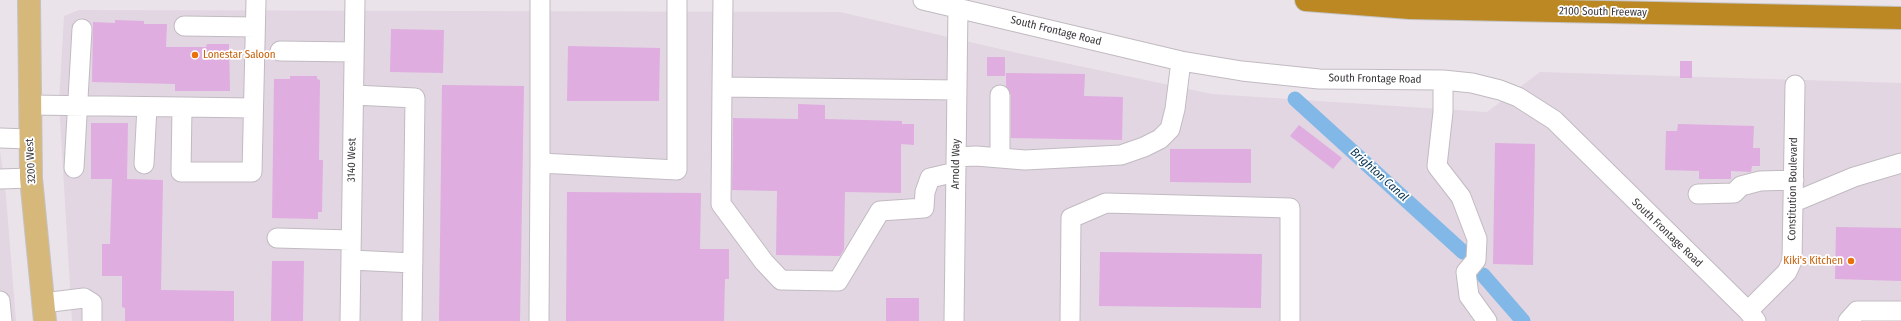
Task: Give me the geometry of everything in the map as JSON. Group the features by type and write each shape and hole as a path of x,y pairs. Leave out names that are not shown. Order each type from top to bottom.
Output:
{"highway":[{"name":"2100 South Freeway","path":"1306,0 1410,8 1901,18"}],"main road":[{"name":"3200 West","path":"29,0 31,178 44,312"}],"street":[{"path":"182,107 181,172 252,172 256,0"},
{"name":"3140 West","path":"350,321 355,0"},
{"path":"539,321 540,0"},
{"path":"540,163 677,170 677,0"},
{"path":"722,0 721,204 764,262 781,280 838,281 880,211 924,208 925,192 930,178 976,156 1025,160 1121,155 1144,147 1160,139 1170,129 1175,110 1182,61"},
{"name":"South Frontage Road","path":"923,0 958,7 1182,61 1242,71 1319,79 1443,80 1472,83 1500,90 1518,97 1554,120 1752,316"},
{"name":"Arnold Way","path":"954,321 958,7"},
{"path":"184,26 255,27"},
{"path":"74,168 82,29"},
{"path":"280,51 354,52"},
{"path":"1443,80 1443,112 1437,166 1461,197 1477,239 1476,260 1466,272 1469,296 1487,321"},
{"name":"Constitution Boulevard","path":"1752,316 1787,272 1792,261 1795,85"},
{"path":"722,87 957,90"},
{"path":"354,95 415,98 412,321"},
{"path":"1000,95 1000,158"},
{"path":"29,105 254,108"},
{"path":"144,164 147,106"},
{"path":"0,138 30,139"},
{"path":"1794,202 1854,177 1901,163"},
{"path":"0,179 31,178"},
{"path":"1698,194 1734,193 1741,186 1760,181 1794,180"},
{"path":"1070,321 1070,218 1106,203 1290,208 1290,321"},
{"path":"277,238 351,240"},
{"path":"351,260 413,263"},
{"path":"44,312 84,298 92,303 92,321"},
{"path":"0,301 2,321"},
{"path":"1848,321 1857,311 1901,311"}],"shaded area":[{"path":"79,10 840,12 1022,54 1212,94 1487,112 1540,72 1901,83 1901,321 72,321 59,102 64,16"},
{"path":"0,150 6,196 16,321 0,321"}],"building":[{"path":"115,20 144,21 144,24 167,24 166,47 206,47 207,44 229,44 230,91 175,91 175,84 92,82 93,22 115,23"},
{"path":"391,29 444,30 443,73 390,72"},
{"path":"568,46 660,48 659,101 567,101"},
{"path":"987,57 1005,57 1005,76 987,76"},
{"path":"1680,61 1692,61 1692,78 1680,78"},
{"path":"1006,73 1085,74 1084,96 1123,97 1122,140 1011,138 1011,95 1006,86"},
{"path":"290,76 317,76 317,79 320,80 319,160 323,160 322,212 318,212 318,219 272,218 274,79 290,79"},
{"path":"442,85 524,86 520,321 439,321"},
{"path":"798,104 825,105 825,119 902,121 902,124 914,124 914,145 901,144 901,193 845,192 844,249 840,256 776,255 777,191 732,190 733,118 798,119"},
{"path":"91,123 128,123 127,179 163,180 161,290 234,291 234,321 125,321 125,308 122,307 122,276 102,276 102,244 110,244 112,179 91,179"},
{"path":"1678,124 1754,126 1753,148 1760,148 1760,166 1752,166 1751,172 1731,171 1731,179 1699,179 1699,171 1665,170 1666,131 1677,131"},
{"path":"1299,125 1342,158 1333,169 1290,136"},
{"path":"1495,143 1535,144 1533,265 1493,264"},
{"path":"1170,149 1251,149 1251,183 1170,182"},
{"path":"567,192 701,193 700,249 729,249 729,279 725,279 724,321 566,321"},
{"path":"1836,227 1901,228 1901,281 1835,279"},
{"path":"1100,252 1262,254 1261,308 1099,306"},
{"path":"272,261 304,261 303,321 271,321"},
{"path":"886,298 919,298 919,321 886,321"}],"waterway":[{"name":"Brighton Canal","path":"1295,99 1463,252"},
{"name":"Brighton Canal","path":"1483,275 1523,321"}],"place":[{"name":"Lonestar Saloon","path":"195,55"},
{"name":"Kiki's Kitchen","path":"1851,261"}]}
